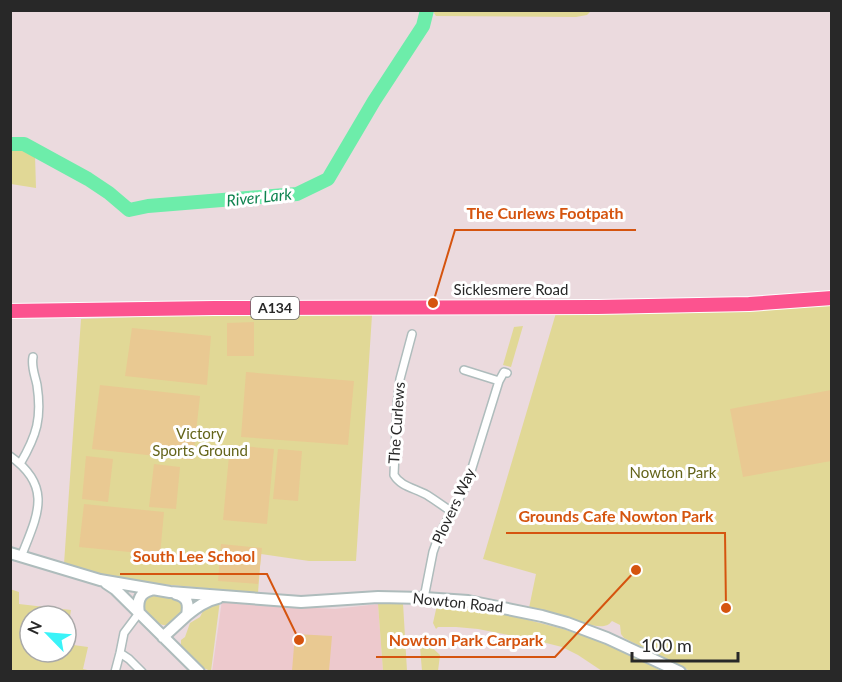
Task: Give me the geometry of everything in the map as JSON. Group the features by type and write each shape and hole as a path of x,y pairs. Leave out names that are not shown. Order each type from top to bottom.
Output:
{"highway":[{"name":"Sicklesmere Road","path":"10,311 598,307 749,304 831,298"}],"street":[{"name":"The Curlews","path":"410,336 400,379 394,475 403,484 427,495 452,512"},
{"path":"20,464 34,439 37,426 39,406 33,357"},
{"path":"463,370 499,381"},
{"name":"Plovers Way","path":"424,598 433,552 439,535 467,484 499,381 504,372 507,373"},
{"path":"10,456 20,464 35,485 39,496 36,517 16,555"},
{"name":"Nowton Road","path":"16,555 100,580 170,592 301,602 378,597 468,602 542,616 607,638 680,672"},
{"path":"100,580 115,589 199,672"},
{"path":"115,672 124,633 139,613 140,597 146,591 151,590"},
{"path":"170,592 181,595 187,601 187,615"},
{"name":"Nowton Road","path":"163,637 199,606 207,601 224,597"},
{"path":"120,653 142,672"}],"shaded area":[{"path":"254,322 254,356 227,356 227,323"},
{"path":"132,328 211,336 207,385 125,376"},
{"path":"246,372 354,381 348,445 241,437"},
{"path":"100,385 200,396 193,460 92,449"},
{"path":"831,390 831,461 743,477 730,409"},
{"path":"230,445 274,449 267,524 223,520"},
{"path":"278,449 302,451 298,501 273,499"},
{"path":"86,456 113,459 108,502 82,499"},
{"path":"154,464 180,467 176,509 149,507"},
{"path":"84,504 164,512 160,555 79,547"},
{"path":"221,544 262,548 258,584 218,581"},
{"path":"222,600 235,603 335,609 378,604 383,671 212,672"},
{"path":"295,634 332,636 329,671 292,671"}],"green space":[{"path":"435,10 591,11 587,15 576,17 436,16"},
{"path":"11,147 35,155 36,188 11,184"},
{"name":"Nowton Park","path":"831,301 831,671 690,671 624,638 620,625 612,621 604,626 588,625 529,608 536,574 483,559 556,313"},
{"name":"Victory Sports Ground","path":"220,314 372,315 356,561 309,561 261,554 258,593 138,582 64,564 81,319"},
{"path":"523,326 511,367 503,365 514,327"},
{"path":"10,589 19,592 18,664 78,664 78,646 88,647 83,669 92,671 11,671"},
{"path":"149,595 176,597 182,602 183,613 168,625 158,623 143,609 143,601"},
{"path":"220,600 211,671 198,666 181,649 181,640 185,637 190,623 200,617 204,609"},
{"path":"403,603 407,671 383,671 378,604"},
{"path":"437,605 509,615 563,629 607,644 662,671 602,671 562,647 478,629 438,627 436,629 433,623"},
{"path":"419,635 440,655 438,671 422,671"}],"waterway":[{"name":"River Lark","path":"10,144 24,144 88,179 129,210 148,206 297,194 328,179 374,101 423,26 427,10"}],"place":[{"name":"The Curlews Footpath","path":"433,303"},
{"name":"Nowton Park Carpark","path":"636,570"},
{"name":"Grounds Cafe Nowton Park","path":"726,608"},
{"name":"South Lee School","path":"299,640"}]}
